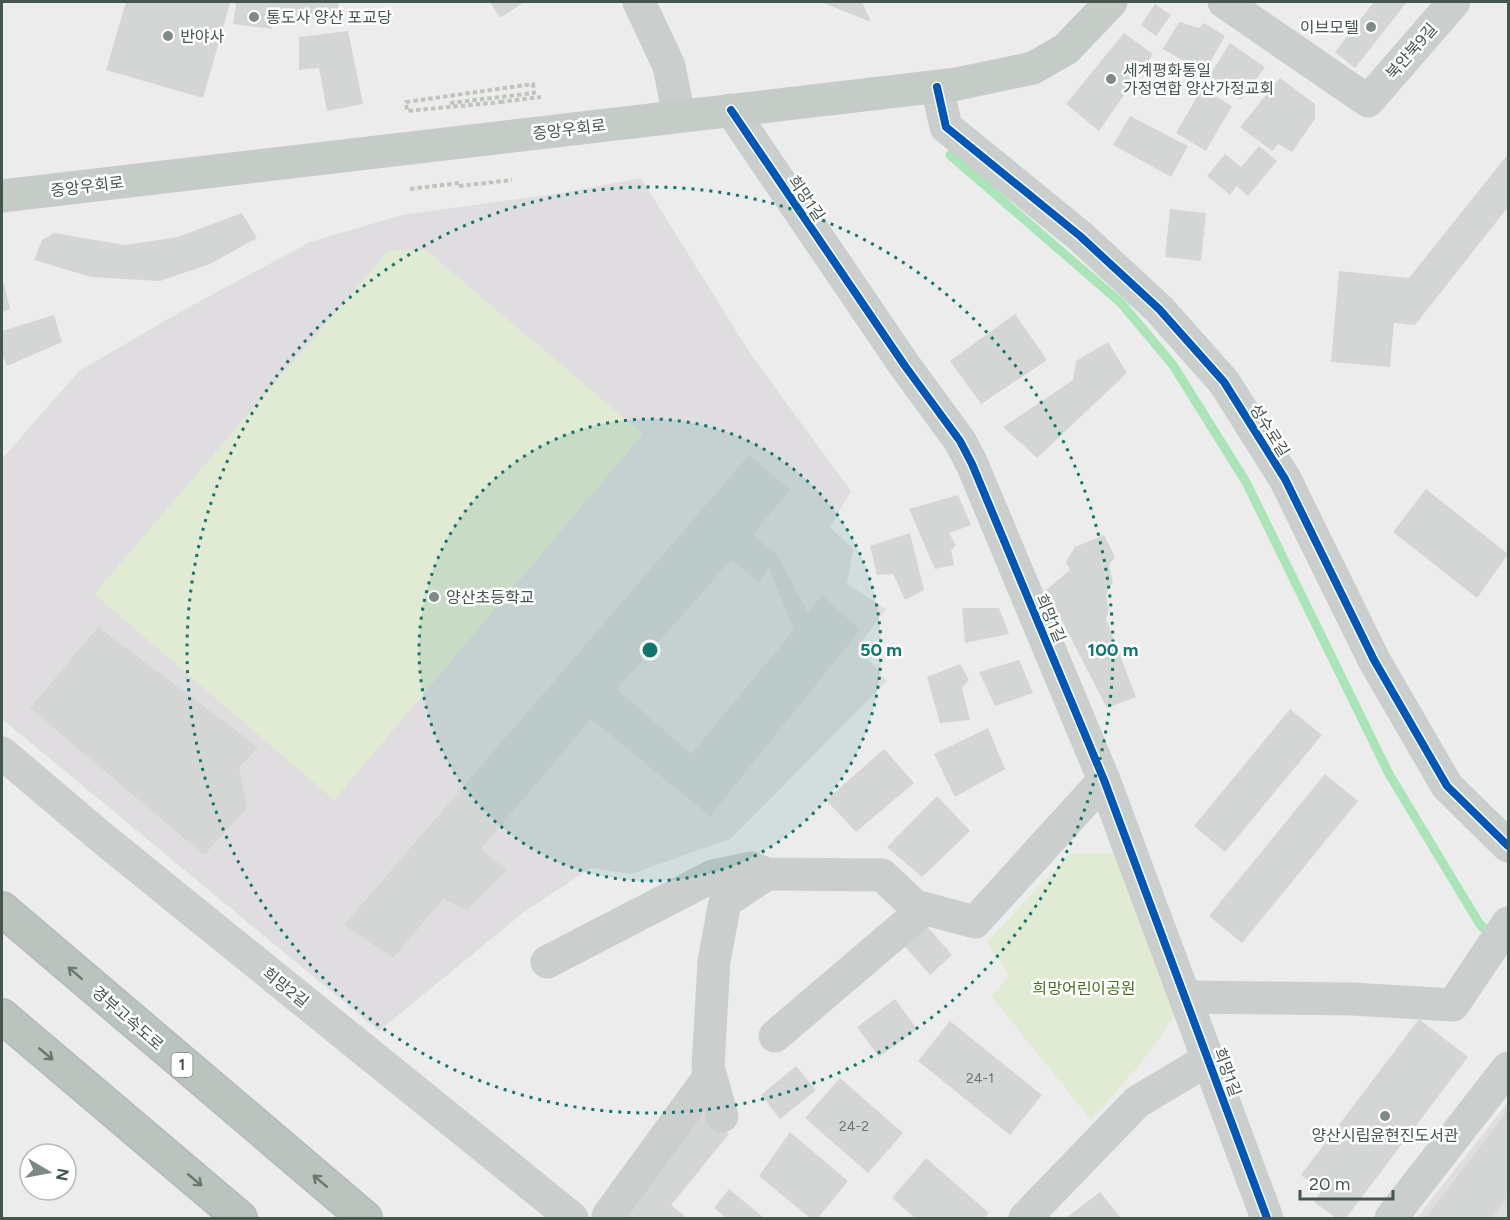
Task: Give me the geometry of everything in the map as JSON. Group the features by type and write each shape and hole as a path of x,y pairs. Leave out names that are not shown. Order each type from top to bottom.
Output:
{"highway":[{"name":"경부고속도로","path":"2,909 365,1218"},
{"path":"2,1016 240,1218"}],"main road":[{"name":"중앙우회로","path":"7,190 937,87 1033,68 1066,48 1111,2"}],"street":[{"path":"639,2 669,66 679,116"},
{"name":"북안북9길","path":"1224,2 1368,101 1454,2"},
{"name":"성수로길","path":"937,87 946,127 1080,236 1159,309 1224,382 1285,479 1374,660 1447,786 1509,846"},
{"name":"희망1길","path":"731,110 905,366 960,441 1104,780 1267,1218"},
{"name":"희망2길","path":"2,753 100,837 572,1218"},
{"path":"547,962 713,876 752,868 767,874 882,875 915,906 975,922 1104,780"},
{"path":"722,1116 708,1067 714,961 725,902 767,874"},
{"path":"775,1036 924,909"},
{"path":"1186,997 1352,999 1453,1005 1508,924"},
{"name":"희망1길","path":"1024,1218 1137,1102 1209,1059"},
{"path":"1391,1218 1509,1068"},
{"path":"608,1216 710,1076"}],"path":[{"path":"450,103 534,93 533,84 406,102 407,111 541,97"},
{"path":"410,189 512,180"}],"shaded area":[{"name":"양산초등학교","path":"641,178 749,352 851,491 830,527 853,549 847,584 886,609 858,647 887,681 730,839 631,874 591,868 524,912 379,1031 2,719 2,459 79,371 180,312 310,242 402,215 561,193"},
{"path":"1508,1102 1508,1218 1417,1218"}],"green space":[{"path":"389,250 426,250 643,434 334,800 94,594"},
{"name":"희망어린이공원","path":"1071,853 1117,853 1174,1017 1142,1062 1091,1120 991,996 1009,976 987,942"}],"building":[{"name":"반야사","path":"126,2 230,3 203,98 106,70"},
{"name":"통도사 양산 포교당","path":"232,2 339,2 337,21 274,14 272,29 233,24 236,5"},
{"path":"490,2 524,2 500,18"},
{"path":"821,2 862,2 871,22"},
{"name":"이브모텔","path":"1374,2 1407,2 1355,68 1335,52"},
{"path":"1155,4 1171,15 1156,36 1141,25"},
{"path":"1179,22 1199,28 1204,23 1225,36 1204,73 1163,49"},
{"path":"348,31 363,104 327,111 319,68 299,70 299,37"},
{"name":"세계평화통일 가정연합 양산가정교회","path":"1124,33 1153,54 1099,131 1066,104"},
{"path":"1230,43 1265,67 1241,100 1209,77"},
{"path":"1280,78 1315,104 1315,119 1292,152 1278,144 1272,151 1240,127"},
{"path":"1202,88 1232,106 1206,151 1176,133"},
{"path":"1130,116 1188,146 1171,177 1113,145"},
{"path":"1259,146 1277,161 1248,196 1237,186 1230,195 1207,176 1225,154 1241,167"},
{"path":"1508,154 1508,207 1415,325 1394,323 1390,367 1331,362 1339,271 1409,278"},
{"path":"1170,209 1206,213 1201,261 1165,257"},
{"path":"242,213 257,238 210,264 160,281 91,277 34,260 42,240 54,233 125,245 178,237"},
{"path":"4,284 10,309 2,312 2,285"},
{"path":"1015,314 1047,360 981,404 950,361"},
{"path":"54,315 62,342 7,366 2,354 2,331"},
{"path":"1108,342 1127,373 1037,458 1003,427 1073,380 1076,361"},
{"path":"749,455 790,490 753,534 777,555 808,613 822,595 860,630 710,816 591,719 481,849 507,870 467,910 443,899 393,958 344,925","holes":["731,560 759,582 769,567 794,630 691,754 617,689"]},
{"path":"1426,489 1508,554 1477,598 1393,532"},
{"path":"958,495 971,525 949,533 956,545 951,550 954,565 935,569 909,509"},
{"path":"910,533 924,590 905,600 893,574 877,575 870,546"},
{"path":"1104,535 1115,557 1109,565 1113,582 1106,594 1109,610 1106,619 1136,697 1107,708 1046,590 1070,570 1066,562 1075,547"},
{"path":"962,608 999,608 1009,634 965,643"},
{"path":"98,627 258,747 239,768 247,808 204,855 30,708"},
{"path":"1019,660 1033,693 995,706 979,672"},
{"path":"960,664 969,680 962,688 970,720 940,723 927,677"},
{"path":"1290,709 1322,735 1225,852 1194,826"},
{"path":"988,728 1005,769 955,797 934,754"},
{"path":"884,749 914,783 856,832 826,800"},
{"path":"1325,774 1358,801 1242,943 1209,916"},
{"path":"937,796 970,831 922,877 887,847"},
{"path":"925,924 952,955 930,975 903,944"},
{"path":"895,999 917,1029 879,1057 857,1027"},
{"name":"양산시립윤현진도서관","path":"1419,1019 1468,1057 1346,1218 1336,1218 1314,1202 1322,1191 1301,1175"},
{"path":"950,1021 1042,1095 1010,1135 918,1061"},
{"path":"796,1066 816,1090 780,1119 761,1095"},
{"path":"840,1078 903,1133 868,1173 805,1118"},
{"path":"1508,1110 1508,1196 1491,1218 1426,1218"},
{"path":"698,1111 729,1134 671,1205 687,1218 617,1218"},
{"path":"790,1132 848,1181 818,1218 810,1218 759,1176"},
{"path":"926,1158 989,1213 984,1218 915,1218 892,1198"},
{"path":"729,1189 764,1218 726,1218 714,1208"},
{"path":"1100,1192 1121,1218 1066,1218"}],"waterway":[{"path":"950,155 1121,303 1173,365 1246,482 1389,774 1479,923 1491,937"}],"cycle path":[{"path":"937,87 946,127 1080,236 1159,309 1224,382 1285,479 1374,660 1447,786 1508,846"},
{"path":"731,110 905,366 960,441 972,464 1104,780 1267,1218"}],"place":[{"name":"통도사 양산 포교당","path":"254,17"},
{"name":"이브모텔","path":"1371,27"},
{"name":"반야사","path":"168,36"},
{"name":"세계평화통일 가정연합 양산가정교회","path":"1111,79"},
{"name":"양산초등학교","path":"434,597"},
{"name":"양산시립윤현진도서관","path":"1385,1116"}]}
